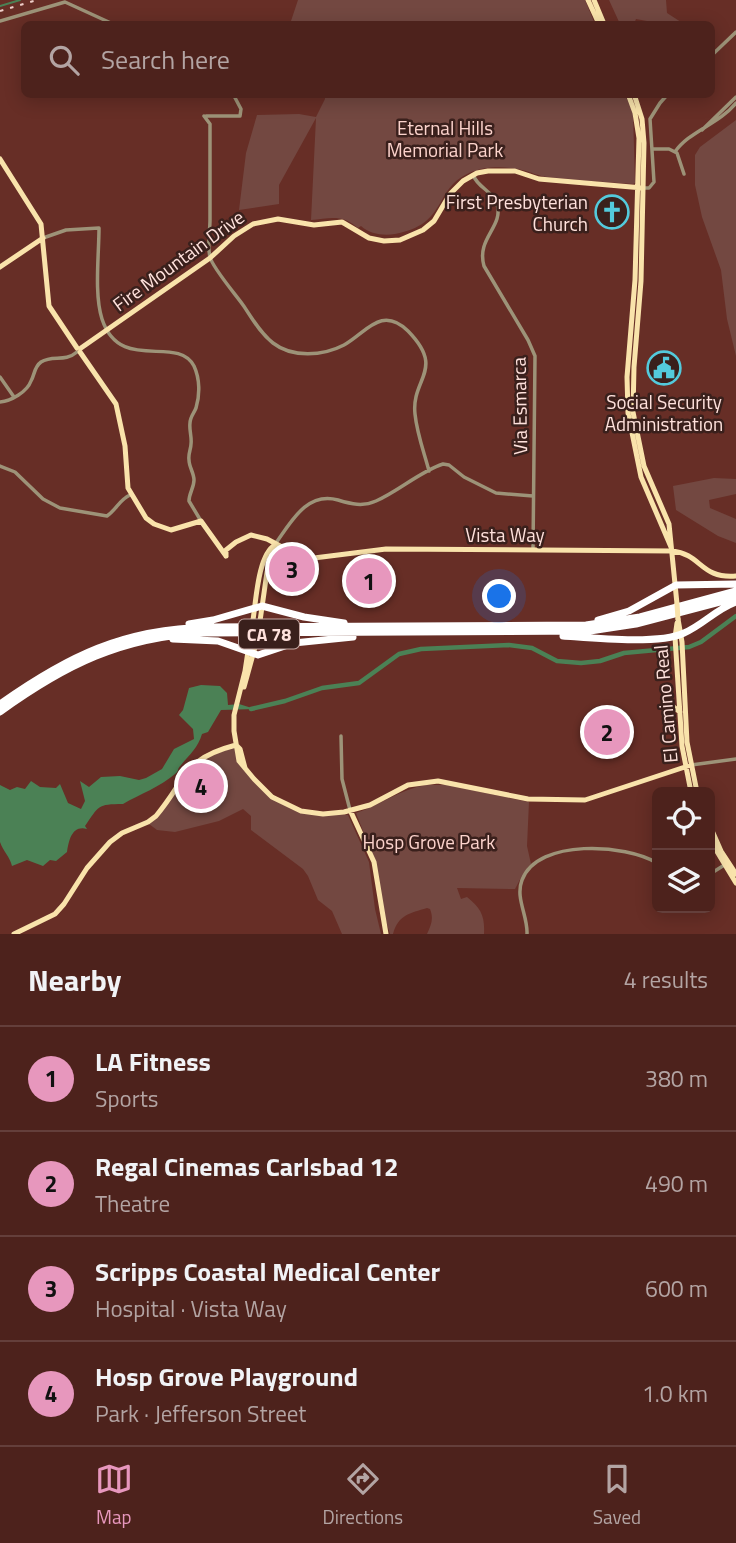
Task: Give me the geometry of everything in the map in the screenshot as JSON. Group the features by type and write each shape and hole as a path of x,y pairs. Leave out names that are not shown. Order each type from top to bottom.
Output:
{"highway":[{"path":"543,626 593,621 621,614 676,585 736,584"},
{"name":"CA 78","path":"0,704 65,662 100,647 146,633 193,627 586,625 624,621 736,591"},
{"path":"524,632 622,640 676,639 736,600"},
{"name":"CA 78","path":"0,712 67,668 131,643 163,636 611,629 736,600"},
{"path":"146,633 213,621 259,606 311,619 400,627"},
{"path":"131,643 200,639 257,655 293,643 407,633"}],"main road":[{"path":"588,0 598,21"},
{"path":"594,0 603,21"},
{"path":"629,98 638,129 640,187 641,284 633,378 636,430 647,474 668,524 673,551"},
{"path":"635,98 644,129 627,382 630,431 642,479 673,551"},
{"path":"0,159 41,224 49,306 116,404 125,446 130,495 147,519 159,527 173,530 201,521 226,555"},
{"path":"473,175 488,171 515,171 539,179 640,187"},
{"name":"Fire Mountain Drive","path":"79,350 210,258 241,231 266,220 285,219 314,225 342,222 362,235 379,241 408,237 424,230 434,221 450,194 473,175"},
{"path":"0,267 43,237"},
{"path":"636,258 638,280 641,284"},
{"name":"Vista Way","path":"218,545 233,544 251,536 263,537 297,555 314,558 386,549 673,551 688,554 706,571 717,576 736,576"},
{"name":"Vista Way","path":"226,555 239,543 250,538 272,543"},
{"path":"272,543 263,564 257,621 246,683 234,715 239,761 260,786 287,806 323,814 350,810 369,805 408,785 438,781 455,782 528,799 585,800 688,766"},
{"path":"226,555 226,550 233,544"},
{"name":"El Camino Real","path":"673,551 678,620 676,639 688,766 695,787"},
{"name":"El Camino Real","path":"679,652 680,712 690,787"},
{"path":"667,702 680,712"},
{"path":"14,934 48,918 61,908 80,877 110,842 156,816 194,763 209,753 236,745"},
{"path":"350,810 373,862 386,934"},
{"path":"715,838 736,883"},
{"path":"715,848 736,874"}],"street":[{"path":"0,21 62,2 69,2 107,21"},
{"path":"715,52 736,32"},
{"path":"732,36 736,41"},
{"path":"701,131 736,97"},
{"path":"235,98 241,109 240,116 204,116 210,124 210,258 264,335 283,349 305,354 331,350 382,321 395,322 408,332 425,359 427,368 416,394 415,413 429,471"},
{"path":"640,187 649,188 654,182 650,119 664,98"},
{"path":"675,152 685,140 722,117 736,103"},
{"path":"653,149 669,149 675,152 684,174"},
{"name":"Via Esmarca","path":"473,175 478,185 495,200 498,217 483,245 483,261 535,356 533,550"},
{"path":"43,237 66,230 99,228 99,302 102,320 108,330 117,341 128,348 140,352 181,353 193,365 199,383 199,396 189,424 189,460 194,481 189,501 201,521"},
{"name":"Fire Mountain Drive","path":"14,397 27,388 39,364 47,359 63,359 79,350"},
{"path":"0,377 14,397 0,402"},
{"path":"272,543 303,508 313,501 327,498 352,505 370,503 439,466 449,465 464,477 496,493 534,496"},
{"path":"0,466 15,472 48,502 73,512 107,516 120,499 130,495"},
{"path":"341,736 342,779 350,810"},
{"path":"688,766 736,759"},
{"path":"527,934 527,920 520,897 521,883 527,871 544,858 565,850 618,851 638,853 652,860"},
{"path":"715,871 726,864"}],"green space":[{"path":"298,0 585,0 594,21 291,21"},
{"path":"609,0 666,0 667,13 679,21 636,19 619,21"},
{"name":"Eternal Hills Memorial Park","path":"626,98 633,112 635,183 547,177 509,168 481,169 457,180 424,223 395,234 377,234 342,219 311,220 316,118 279,185 279,204 239,210 246,153 257,115 299,114 316,117 325,99"},
{"path":"736,120 736,356 727,319 721,270 702,217 695,185 695,155 700,147"},
{"path":"714,478 736,479 736,494 709,500 710,508 736,519 736,543 718,536 676,510 673,486"},
{"name":"Hosp Grove Park","path":"235,747 252,780 292,809 348,815 369,862 381,934 342,934 332,911 318,900 303,869 251,830 251,816 243,809 219,821 175,832 157,830 149,824 189,771 204,758"},
{"name":"Hosp Grove Park","path":"426,785 447,785 529,802 527,846 531,864 515,889 457,888 461,899 467,897 479,909 484,922 484,934 427,934 432,919 430,909 427,908 401,919 393,934 390,934 379,899 374,859 356,813"}],"shaded area":[{"path":"201,685 220,686 227,693 228,705 239,704 255,709 221,710 208,732 202,734 196,747 176,773 123,804 100,808 85,826 87,829 75,831 70,838 67,852 56,861 50,860 43,866 27,860 12,866 0,842 0,785 10,790 17,787 25,789 31,781 40,787 56,788 60,784 68,803 81,809 85,801 80,781 89,787 101,777 120,776 139,780 146,778 162,769 174,749 194,739 193,729 179,715 189,688"}],"waterway":[{"path":"0,6 20,0"},
{"path":"251,709 322,688 359,683 399,654 421,649 509,645 532,648 557,661 581,663 600,661 624,653 689,647 701,642 736,616"}],"railway":[{"path":"0,11 37,0"}],"place":[{"name":"First Presbyterian Church","path":"612,212"},
{"name":"Social Security Administration","path":"664,368"},
{"name":"Scripps Coastal Medical Center","path":"292,569"},
{"name":"LA Fitness","path":"369,581"},
{"name":"Regal Cinemas Carlsbad 12","path":"607,732"},
{"name":"Hosp Grove Playground","path":"201,786"}]}
